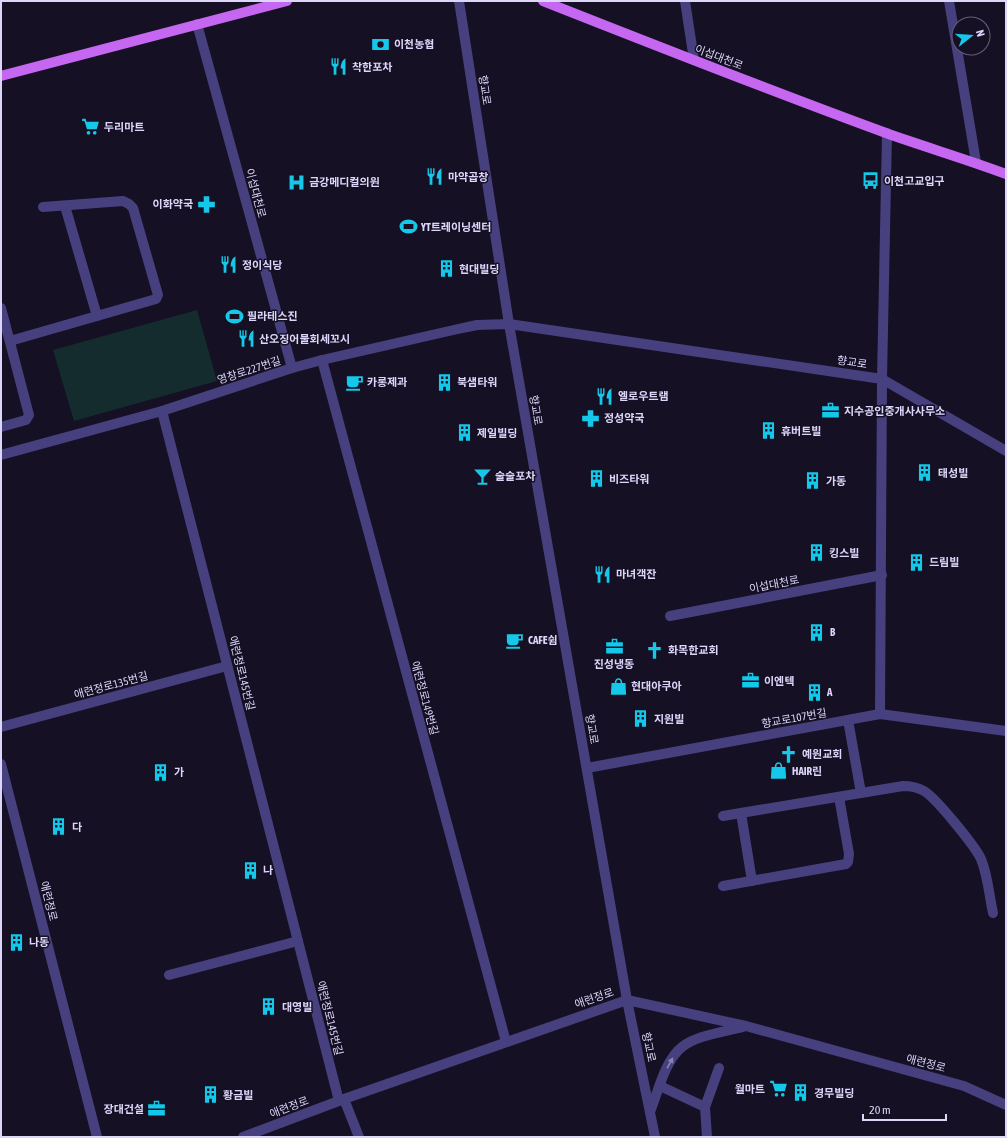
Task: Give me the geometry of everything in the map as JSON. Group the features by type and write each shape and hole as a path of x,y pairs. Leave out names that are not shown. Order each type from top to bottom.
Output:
{"main road":[{"path":"1,76 287,1"},
{"name":"이섭대천로","path":"543,1 887,133 976,162 1006,174"}],"street":[{"name":"향교로","path":"459,1 509,324 627,1000 655,1137"},
{"path":"685,1 694,60"},
{"path":"949,1 976,162"},
{"name":"이섭대천로","path":"197,24 292,368"},
{"path":"880,714 882,379 887,133"},
{"path":"10,342 156,299 158,295 130,204 123,201 43,208"},
{"path":"65,206 97,316"},
{"path":"1,308 29,415 26,420 1,427"},
{"name":"향교로","path":"509,324 882,379"},
{"name":"영창로227번길","path":"1,456 162,411 292,368 322,360 477,325 509,324"},
{"name":"애련정로149번길","path":"322,360 506,1042"},
{"path":"882,379 1006,451"},
{"name":"애련정로145번길","path":"162,411 298,940 341,1100 359,1137"},
{"name":"이섭대천로","path":"670,616 882,575"},
{"name":"애련정로135번길","path":"1,727 227,666"},
{"name":"향교로107번길","path":"587,768 880,714 1006,731"},
{"path":"848,720 861,793"},
{"name":"애련정로","path":"1,764 98,1137"},
{"path":"724,816 903,786 913,786 923,790 933,798 972,845 984,868 993,913"},
{"path":"723,886 842,865 848,862 849,854 839,797"},
{"path":"741,813 752,881"},
{"path":"169,975 298,940"},
{"name":"애련정로","path":"244,1137 341,1100 627,1000 746,1026 964,1086 1006,1105"},
{"path":"650,1112 672,1058 683,1046 699,1039 746,1026"},
{"path":"707,1137 705,1106 719,1068"},
{"path":"660,1086 705,1106"}],"green space":[{"path":"197,310 217,381 74,421 53,350"}],"place":[{"name":"이천농협","path":"381,44"},
{"name":"착한포차","path":"339,67"},
{"name":"두리마트","path":"91,127"},
{"name":"마약곱창","path":"435,177"},
{"name":"이천고교입구","path":"871,181"},
{"name":"금강메디컬의원","path":"296,182"},
{"name":"이화약국","path":"206,204"},
{"name":"YT트레이닝센터","path":"408,227"},
{"name":"정이식당","path":"229,265"},
{"name":"현대빌딩","path":"446,269"},
{"name":"필라테스진","path":"234,316"},
{"name":"산오징어물회세꼬시","path":"246,339"},
{"name":"카롱제과","path":"354,382"},
{"name":"북샘타워","path":"444,382"},
{"name":"엘로우트램","path":"605,396"},
{"name":"지수공인중개사사무소","path":"831,411"},
{"name":"정성약국","path":"591,418"},
{"name":"휴버트빌","path":"768,431"},
{"name":"제일빌딩","path":"464,433"},
{"name":"태성빌","path":"925,473"},
{"name":"술술포차","path":"482,476"},
{"name":"비즈타워","path":"596,479"},
{"name":"가동","path":"813,481"},
{"name":"킹스빌","path":"816,553"},
{"name":"드림빌","path":"916,562"},
{"name":"마녀객잔","path":"603,574"},
{"name":"B","path":"817,632"},
{"name":"CAFE쉼","path":"515,640"},
{"name":"진성냉동","path":"614,646"},
{"name":"화목한교회","path":"655,650"},
{"name":"이엔텍","path":"751,681"},
{"name":"현대아쿠아","path":"618,686"},
{"name":"A","path":"814,692"},
{"name":"지원빌","path":"641,719"},
{"name":"예원교회","path":"789,754"},
{"name":"HAIR린","path":"779,771"},
{"name":"가","path":"161,772"},
{"name":"다","path":"59,827"},
{"name":"나","path":"250,870"},
{"name":"나동","path":"16,942"},
{"name":"대영빌","path":"269,1007"},
{"name":"월마트","path":"778,1089"},
{"name":"경무빌딩","path":"801,1093"},
{"name":"황금빌","path":"210,1095"},
{"name":"장대건설","path":"157,1109"}]}
